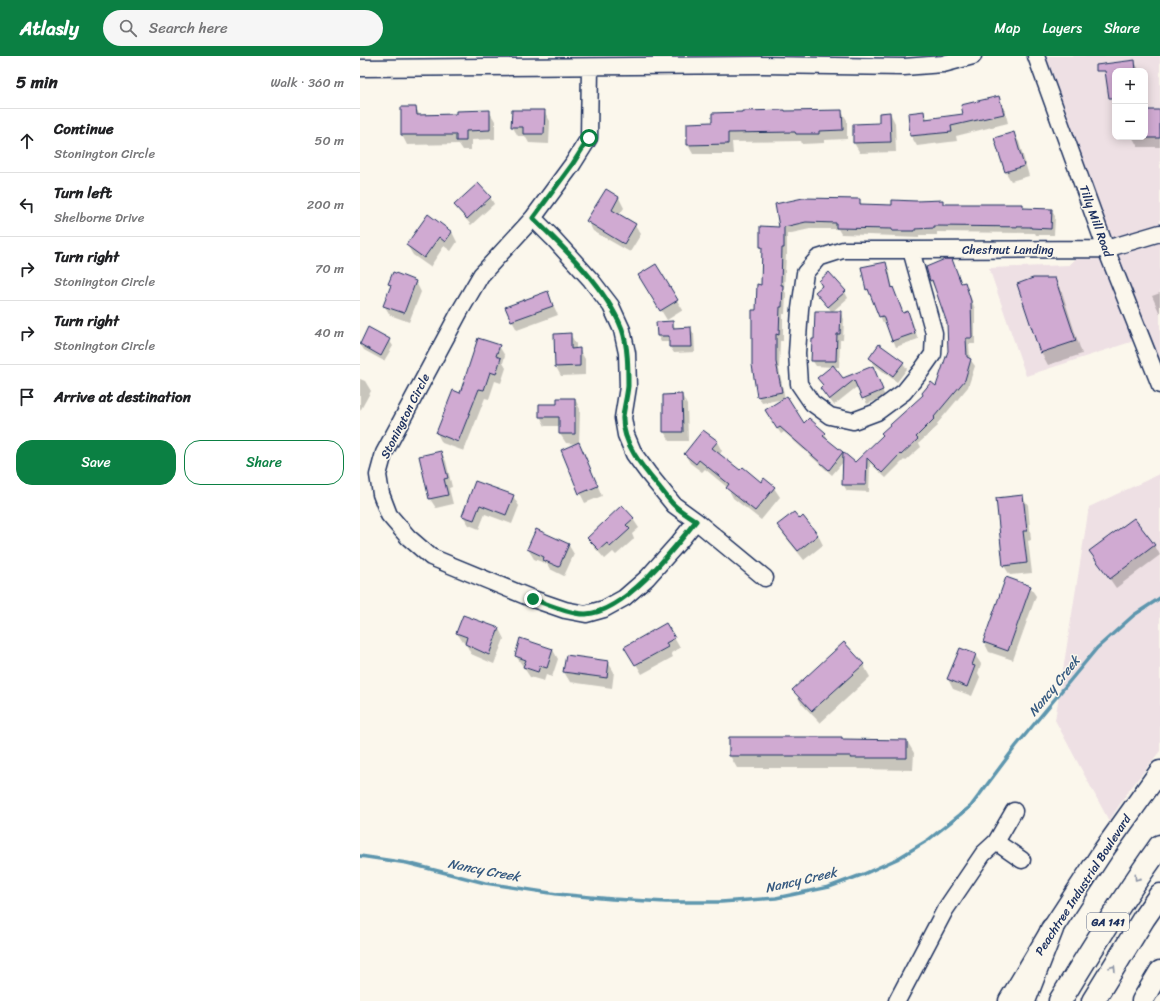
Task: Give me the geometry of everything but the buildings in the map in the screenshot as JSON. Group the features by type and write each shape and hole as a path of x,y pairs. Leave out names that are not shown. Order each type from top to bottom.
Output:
{"highway":[{"name":"GA 141","path":"1060,1001 1125,895 1160,846"},
{"name":"GA 141","path":"1093,1001 1144,918 1160,895"},
{"path":"1024,1001 1052,929"}],"main road":[{"name":"Peachtree Industrial Boulevard","path":"1009,1001 1052,929 1103,851 1152,789 1160,771"},
{"path":"1142,1001 1160,971"}],"street":[{"path":"360,68 762,65 904,67 943,64 973,56"},
{"name":"Tilly Mill Road","path":"1036,56 1106,249 1160,385"},
{"name":"Stonington Circle","path":"590,67 589,138 572,165 533,218 481,275 460,311 384,453 378,475 381,494 389,514 408,537 431,557 533,599 565,610 586,614 604,609 624,598 647,578 696,521"},
{"path":"533,218 591,280 611,306 622,330 627,353 628,387 623,418 626,435 634,454 674,505 696,521 765,578"},
{"name":"Chestnut Landing","path":"910,250 934,333 932,354 921,371 904,392 877,412 853,421 830,416 812,403 799,384 797,353 800,309 805,273 818,258 843,250 1106,249 1160,233"},
{"path":"897,1001 945,910 983,854 996,842 1014,811"},
{"path":"996,842 1022,860"}],"shaded area":[{"path":"1033,56 1160,56 1160,381 1143,338 1026,376 989,268 1069,265 1083,252 1109,247"},
{"path":"1160,474 1160,751 1130,789 1109,821 1055,720 1089,507"}],"waterway":[{"name":"Nancy Creek","path":"360,856 407,863 485,883 557,894 612,899 666,902 721,902 776,898 829,887 864,874 897,859 928,840 971,806 1016,746 1097,648 1134,615 1160,598"}],"route":[{"path":"533,599 565,610 586,614 604,609 624,598 647,578 696,521 674,505 634,454 626,435 623,418 628,387 627,353 622,330 611,306 591,280 533,218 572,165 589,138"}]}
